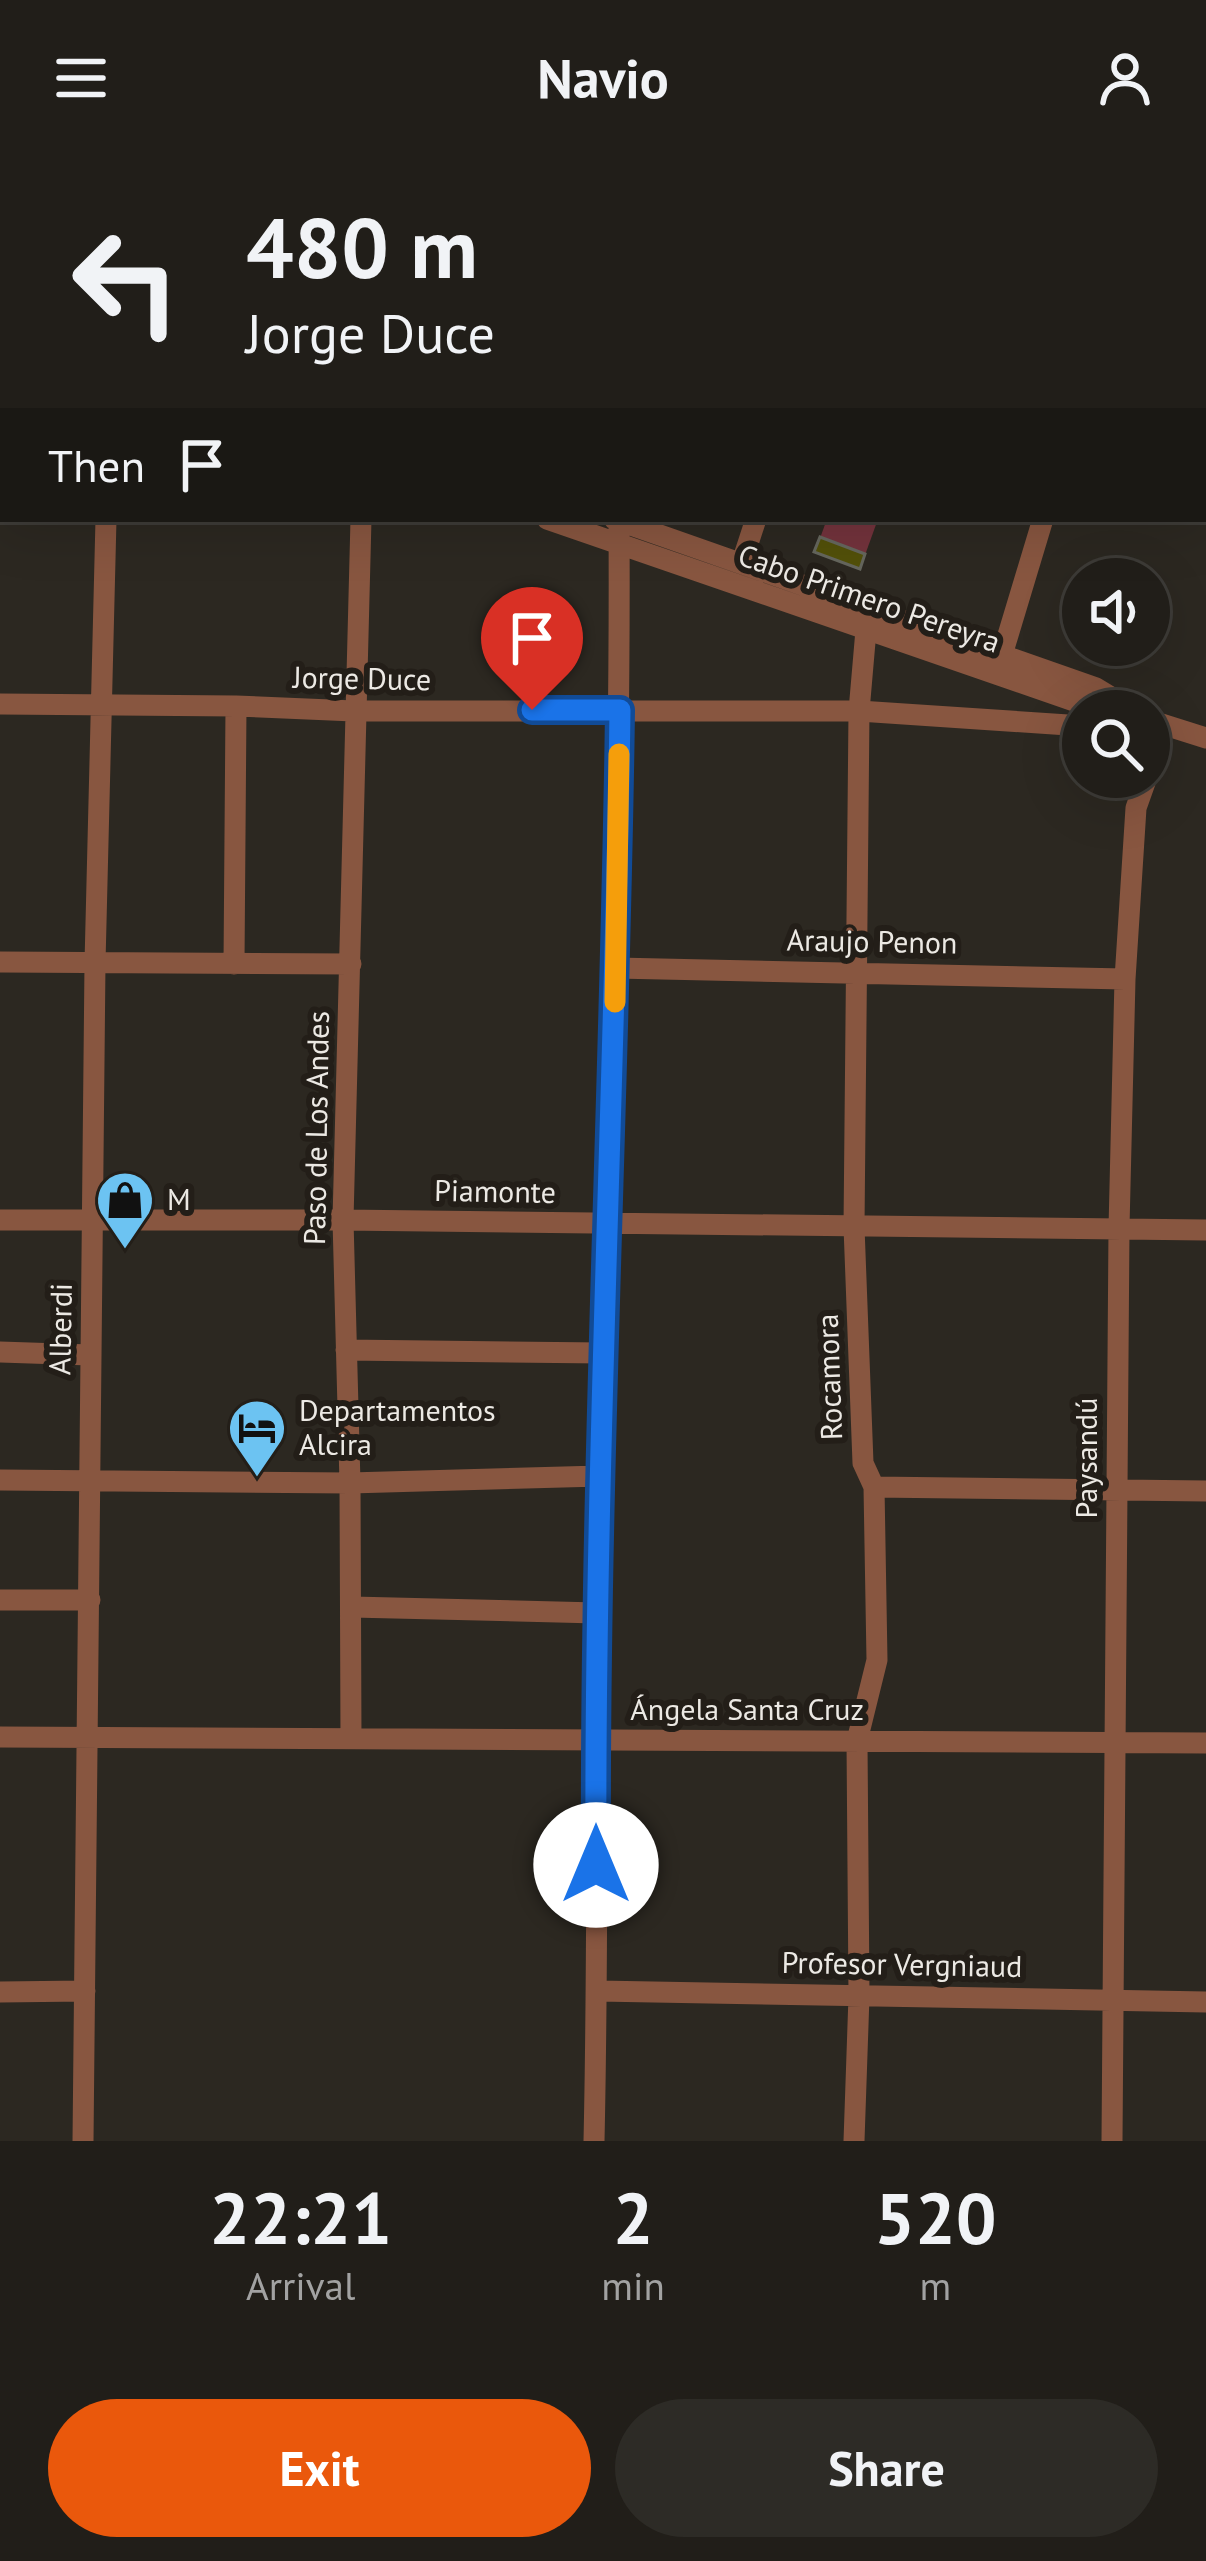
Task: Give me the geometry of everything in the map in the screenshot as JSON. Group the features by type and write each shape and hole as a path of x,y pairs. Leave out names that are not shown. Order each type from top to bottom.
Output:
{"street":[{"name":"Alberdi","path":"82,2141 95,963 106,522"},
{"name":"Paso de Los Andes","path":"351,1738 343,1220 361,522"},
{"path":"594,2141 597,1613 620,710 617,522"},
{"name":"Cabo Primero Pereyra","path":"623,522 742,562 1062,695"},
{"path":"742,562 755,522"},
{"path":"1002,655 1042,522"},
{"name":"Cabo Primero Pereyra","path":"575,524 619,544 1002,655 1099,690"},
{"name":"Rocamora","path":"854,2141 859,1996 857,1741 877,1660 874,1487 863,1463 854,1227 859,711 866,617"},
{"name":"Jorge Duce","path":"0,704 354,712 859,711 1062,725"},
{"path":"234,964 236,706"},
{"path":"1170,727 1206,738"},
{"name":"Paysandú","path":"1112,2141 1119,1228 1126,979 1140,798"},
{"path":"0,962 351,964"},
{"name":"Araujo Penon","path":"616,968 1126,979"},
{"name":"Piamonte","path":"0,1220 1206,1230"},
{"path":"346,1350 603,1353"},
{"path":"0,1352 90,1355"},
{"path":"0,1480 350,1483 600,1476"},
{"path":"874,1487 1206,1491"},
{"path":"0,1600 91,1600"},
{"path":"352,1607 597,1613"},
{"name":"Ángela Santa Cruz","path":"0,1737 1206,1743"},
{"path":"0,1992 85,1991"},
{"name":"Profesor Vergniaud","path":"598,1991 1206,2002"}],"shaded area":[{"path":"826,522 877,522 860,569 815,552"}],"building":[{"path":"820,537 865,554 860,569 814,552"}],"slow traffic":[{"path":"615,1002 619,754"}],"place":[{"name":"M","path":"125,1251"},
{"name":"Departamentos Alcira","path":"257,1479"}],"route":[{"path":"532,710 620,710 605,1224 596,1865"}]}
